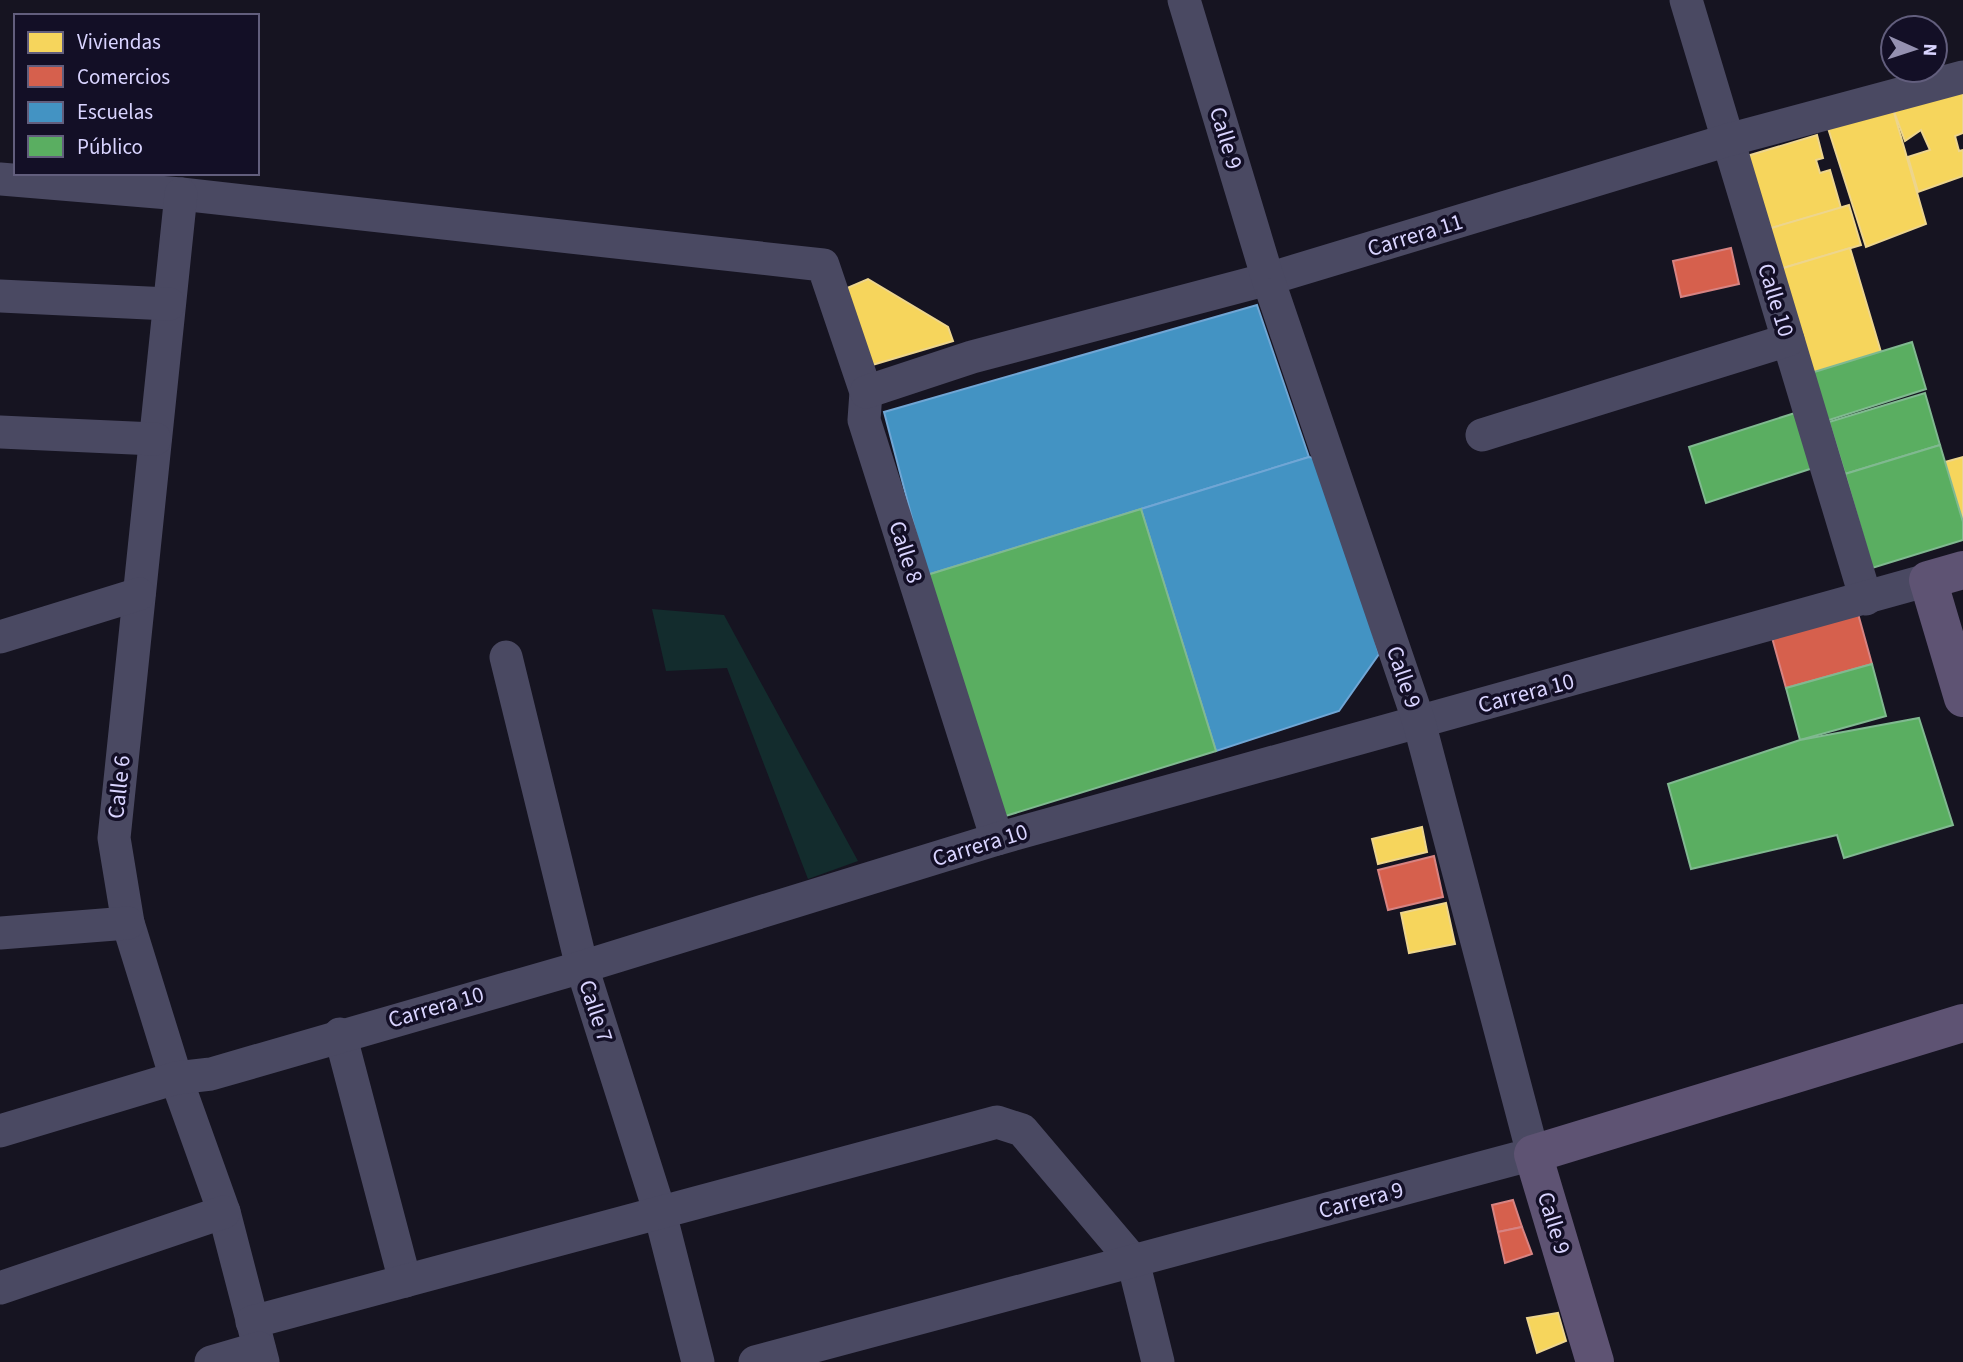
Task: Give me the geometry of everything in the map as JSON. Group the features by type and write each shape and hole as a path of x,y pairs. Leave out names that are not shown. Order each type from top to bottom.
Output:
{"main road":[{"path":"1945,575 1963,698"},
{"name":"Carrera 9","path":"1533,1154 1963,1023"},
{"name":"Calle 9","path":"1533,1154 1595,1362"}],"street":[{"name":"Calle 9","path":"1184,0 1268,279 1419,722 1533,1154"},
{"name":"Calle 10","path":"1686,0 1866,599"},
{"name":"Carrera 11","path":"866,392 972,358 1268,279 1728,140 1963,77"},
{"path":"0,179 181,194"},
{"name":"Calle 8","path":"181,194 823,265 866,392 864,420 997,839"},
{"name":"Calle 6","path":"181,194 114,838 128,923 176,1078 224,1212 258,1344"},
{"path":"0,296 169,304"},
{"path":"1482,435 1788,340"},
{"path":"0,432 155,439"},
{"name":"Carrera 10","path":"0,1131 176,1078 211,1074 340,1034 582,967 997,839 1945,575"},
{"path":"0,638 139,594"},
{"name":"Calle 7","path":"506,657 582,967 660,1213 698,1362"},
{"path":"0,933 128,923"},
{"path":"340,1034 405,1281"},
{"path":"211,1362 405,1281 997,1122 1022,1130 1133,1261 1158,1362"},
{"name":"Carrera 9","path":"755,1362 1533,1154"},
{"path":"0,1289 224,1212"}],"green space":[{"path":"652,609 724,615 858,861 808,879 727,668 666,671"}],"building: Viviendas":[{"path":"1963,92 1963,133 1955,136 1959,151 1963,150 1963,176 1918,192 1908,157 1930,150 1921,130 1905,141 1893,109"},
{"path":"1893,109 1926,224 1866,247 1827,125"},
{"path":"1817,135 1823,158 1816,160 1820,173 1830,170 1841,208 1768,229 1747,156"},
{"path":"1849,205 1861,245 1780,269 1768,229"},
{"path":"1850,248 1881,352 1811,373 1780,269"},
{"path":"868,279 948,327 953,341 869,366 847,288"},
{"path":"1963,457 1963,522 1945,462"},
{"path":"1422,827 1427,852 1378,864 1372,839"},
{"path":"1446,903 1455,944 1409,953 1401,913"},
{"path":"1558,1313 1566,1341 1537,1353 1527,1318"}],"building: Comercios":[{"path":"1731,248 1739,284 1681,297 1673,261"},
{"path":"1857,610 1872,664 1786,688 1771,634"},
{"path":"1434,856 1443,897 1388,910 1378,870"},
{"path":"1513,1200 1522,1227 1498,1232 1492,1205"},
{"path":"1522,1227 1532,1254 1505,1263 1498,1232"}],"building: Escuelas":[{"path":"1257,305 1309,457 927,575 884,412"},
{"path":"1309,457 1322,460 1379,654 1339,711 1216,751 1141,509"}],"building: Público":[{"path":"1912,342 1926,389 1826,421 1811,373"},
{"path":"1925,393 1940,445 1845,474 1829,422"},
{"path":"1798,412 1816,467 1706,503 1689,447"},
{"path":"1940,445 1963,522 1963,540 1872,568 1845,474"},
{"path":"1141,509 1216,751 999,818 927,575"},
{"path":"1872,664 1886,716 1800,740 1786,688"},
{"path":"1919,718 1953,825 1844,858 1837,835 1691,869 1668,784 1800,740"}]}
